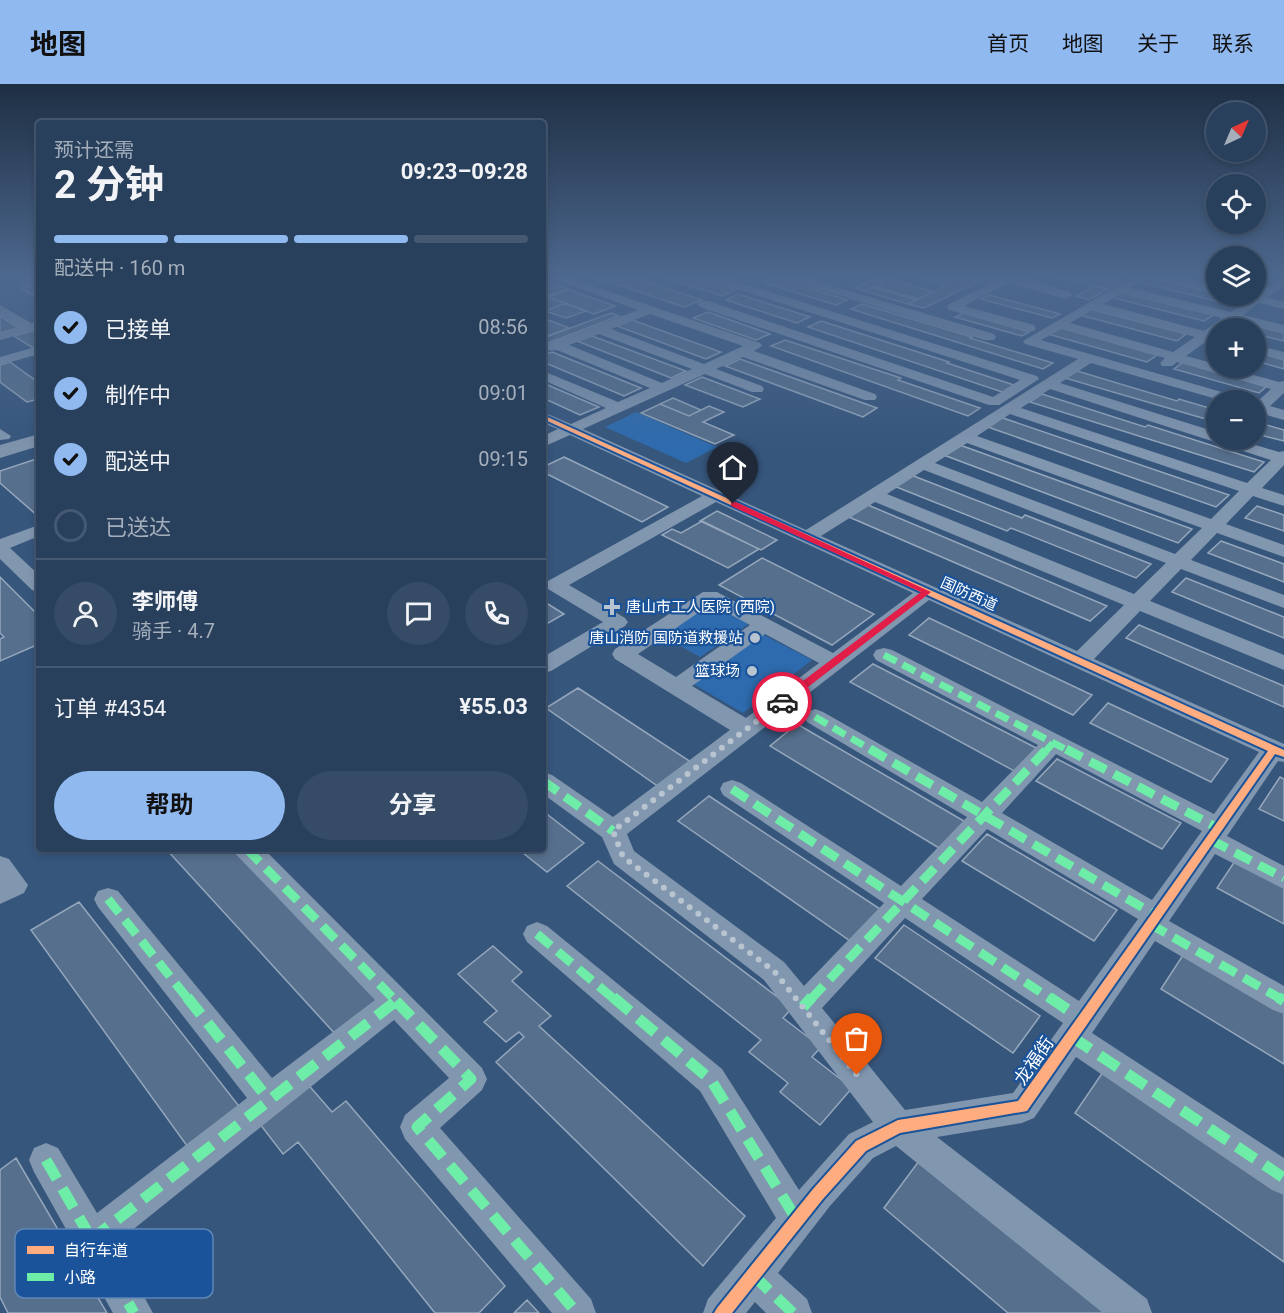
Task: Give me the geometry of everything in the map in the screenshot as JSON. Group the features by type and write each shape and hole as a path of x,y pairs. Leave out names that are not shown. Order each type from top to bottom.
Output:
{"main road":[{"path":"1,440 36,426"},
{"path":"1,440 36,440"}],"street":[{"path":"550,348 584,334"},
{"path":"612,334 758,389"},
{"path":"713,334 870,397"},
{"path":"546,441 785,334"},
{"path":"798,334 994,402 1032,379 891,334"},
{"path":"980,334 989,337"},
{"path":"1041,334 1030,341 1206,392"},
{"path":"1095,334 1283,387"},
{"path":"1149,376 1175,357 1206,340"},
{"path":"550,348 663,388"},
{"path":"0,361 36,352"},
{"path":"1266,352 1284,356"},
{"path":"807,537 1089,358"},
{"path":"546,376 619,408"},
{"path":"1048,384 1206,434"},
{"path":"1266,400 1283,387"},
{"path":"1009,409 1284,501"},
{"path":"1266,410 1284,415"},
{"name":"国防西道","path":"546,418 1279,751"},
{"path":"966,436 1284,551"},
{"path":"1079,661 1283,457 1259,450"},
{"path":"923,464 1284,602"},
{"path":"874,495 1284,663"},
{"path":"546,666 618,622 555,585 715,496"},
{"path":"36,531 0,547 36,583"},
{"path":"613,831 927,592"},
{"path":"746,729 622,654 710,596 834,662"},
{"path":"676,687 764,625"},
{"path":"884,655 1053,743 1215,834 1284,878"},
{"path":"815,717 984,815 1284,1002"},
{"path":"803,1007 1053,743"},
{"name":"龙福街","path":"722,1313 797,1220 861,1146 898,1127 1022,1107 1215,834 1279,751"},
{"path":"546,783 613,831 623,857 774,971 898,1127 1133,1313"},
{"path":"732,789 903,902 1284,1178"},
{"path":"250,852 471,1079 417,1127 577,1313"},
{"path":"0,866 14,885 0,893"},
{"path":"108,899 269,1100"},
{"path":"537,934 711,1080 797,1220"},
{"path":"106,1229 396,1001"},
{"path":"46,1160 86,1229"},
{"path":"753,1275 793,1313"},
{"path":"125,1298 134,1313"}],"shaded area":[{"path":"636,412 717,447 686,463 605,427"},
{"path":"708,603 749,624 700,657 659,634"},
{"name":"篮球场","path":"760,633 812,660 743,713 690,682"}],"building":[{"path":"36,334 36,347 33,348 14,336"},
{"path":"553,334 571,334 546,344 546,337"},
{"path":"640,334 672,334 721,352 706,359"},
{"path":"740,334 769,334 756,340"},
{"path":"830,334 863,334 1017,386 1005,393"},
{"path":"932,334 963,334 1053,363 1043,369"},
{"path":"1049,334 1085,334 1157,355 1147,362"},
{"path":"1152,334 1186,334 1177,341"},
{"path":"1266,334 1284,334 1284,341 1266,336"},
{"path":"592,336 686,371 671,378 577,341"},
{"path":"785,340 901,378 898,380 980,408 968,416 771,346"},
{"path":"552,352 641,388 624,396 546,363 546,354"},
{"path":"1266,355 1284,360 1284,369 1266,364"},
{"path":"740,359 877,408 863,417 725,366"},
{"path":"10,362 36,381 36,400 27,402 0,382 0,365"},
{"path":"1183,362 1206,368 1206,378 1242,378 1268,385 1262,390 1248,390 1174,369"},
{"path":"1077,371 1177,401 1179,399 1206,407 1206,419 1065,378"},
{"path":"702,377 760,399 743,407 685,385"},
{"path":"546,384 599,407 580,415 546,399"},
{"path":"1042,394 1145,427 1148,425 1206,444 1206,450 1226,450 1264,462 1254,472 1030,402"},
{"path":"673,398 701,410 689,416 660,404"},
{"path":"660,404 689,416 709,406 724,412 703,422 734,435 715,444 641,413"},
{"path":"1000,417 1229,495 1216,507 985,426"},
{"path":"1266,425 1284,430 1284,441 1266,436"},
{"path":"957,444 1192,529 1178,543 941,454"},
{"path":"564,457 668,507 642,522 546,474 546,466"},
{"path":"36,459 36,514 0,483 0,471"},
{"path":"911,475 1022,518 1025,515 1151,564 1136,578 1011,528 1007,531 894,486"},
{"path":"868,505 1107,606 1090,621 849,517"},
{"path":"1257,506 1284,515 1284,531 1245,518"},
{"path":"717,511 777,540 761,550 700,521"},
{"path":"702,521 759,549 728,568 662,535 672,529 681,533"},
{"path":"1221,541 1284,564 1284,582 1208,553"},
{"path":"762,558 874,614 832,645 719,585"},
{"path":"0,577 36,613 36,645 0,661 0,639 4,637 0,633"},
{"path":"1186,578 1284,617 1284,638 1172,592"},
{"path":"546,603 564,614 546,624"},
{"path":"929,618 1092,695 1073,715 909,635"},
{"path":"1139,625 1284,686 1284,707 1126,638"},
{"path":"873,664 1040,750 1018,773 850,682"},
{"path":"578,688 691,762 659,787 546,708"},
{"path":"1108,703 1228,759 1211,782 1090,723"},
{"path":"797,724 969,824 944,851 770,746"},
{"path":"1057,759 1181,823 1162,849 1036,781"},
{"path":"1280,777 1284,779 1284,821 1259,809"},
{"path":"709,796 886,913 856,945 678,821"},
{"path":"546,813 584,843 547,872 522,852 546,852"},
{"path":"987,834 1117,910 1094,941 962,861"},
{"path":"169,852 235,852 381,1002 337,1036"},
{"path":"598,861 792,1008 783,1018 821,1047 812,1057 852,1088 820,1125 780,1092 788,1083 749,1052 761,1040 567,886"},
{"path":"1235,861 1284,887 1284,924 1217,888"},
{"path":"79,902 242,1110 190,1150 31,930"},
{"path":"904,925 1040,1016 1013,1053 875,958"},
{"path":"493,946 522,972 512,981 551,1016 539,1026 745,1216 703,1266 496,1062 524,1037 519,1032 506,1042 484,1022 497,1011 458,974"},
{"path":"1185,952 1284,1010 1284,1064 1161,989"},
{"path":"1105,1069 1284,1190 1284,1262 1075,1113"},
{"path":"305,1081 332,1112 346,1101 505,1286 479,1313 435,1313 298,1142 283,1154 256,1119"},
{"path":"16,1158 58,1229 15,1229 15,1298 98,1298 107,1313 8,1313 0,1297 0,1170"},
{"path":"919,1161 1109,1313 1008,1313 884,1208"},
{"path":"527,1300 539,1313 514,1313"}],"marked path":[{"path":"884,655 1218,828"},
{"path":"815,717 1157,916"},
{"path":"803,1007 1053,743"},
{"path":"546,783 613,831"},
{"path":"732,789 1083,1020"},
{"path":"1211,840 1284,878"},
{"path":"105,1229 396,1001 250,852"},
{"path":"108,899 269,1100"},
{"path":"1150,924 1284,1001"},
{"path":"537,934 711,1080 797,1220"},
{"path":"396,1001 471,1079 417,1127 577,1313"},
{"path":"1072,1037 1284,1178"},
{"path":"46,1160 86,1229"},
{"path":"753,1275 793,1313"},
{"path":"125,1298 134,1313"}],"cycle path":[{"path":"546,418 1284,754"},
{"path":"722,1313 818,1194 861,1146 898,1127 1022,1107 1274,749"}],"way so far":[{"path":"782,702 613,831 623,857 774,971 857,1075"}],"place":[{"name":"唐山市工人医院 (西院)","path":"612,607"},
{"name":"唐山消防 国防道救援站","path":"755,638"},
{"name":"篮球场","path":"752,671"}],"route":[{"path":"733,504 927,592 782,702"}]}
